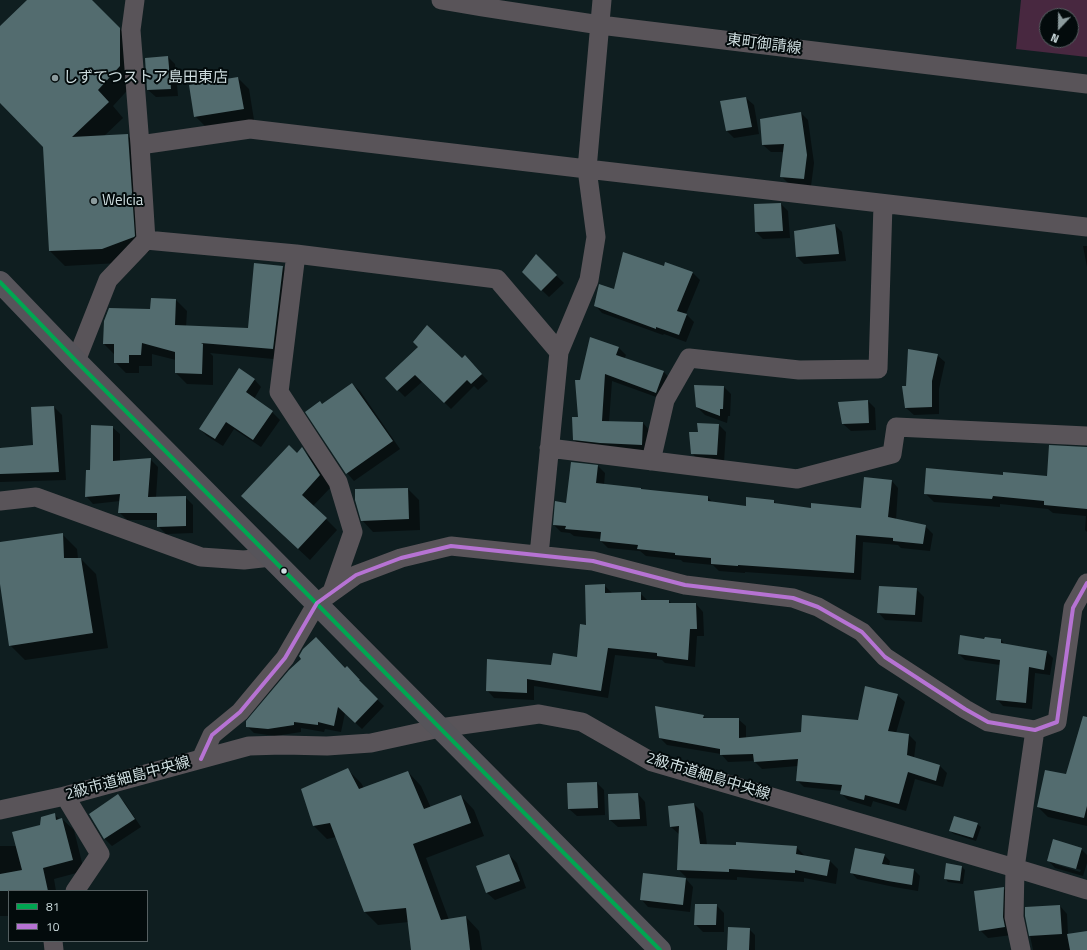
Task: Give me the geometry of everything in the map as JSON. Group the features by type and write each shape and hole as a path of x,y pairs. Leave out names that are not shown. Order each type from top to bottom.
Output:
{"main road":[{"path":"0,282 76,361 271,557 325,598 440,728 660,950"}],"street":[{"path":"76,361 108,280 146,240 131,30 134,0"},
{"name":"東町御請線","path":"441,0 600,25 1087,84"},
{"path":"539,555 559,352 589,280 596,237 587,169 602,0"},
{"path":"140,145 250,129 1087,227"},
{"path":"651,461 665,400 689,358 799,370 878,369 883,204"},
{"path":"146,240 296,254 497,278 559,352"},
{"path":"201,759 212,735 240,712 285,658 325,598 353,532 338,482 279,392 296,254"},
{"path":"549,448 797,479 892,454 896,427 1087,436"},
{"path":"0,501 36,497 202,557 244,560 271,557"},
{"path":"325,598 356,575 401,558 451,546 539,555 587,554 593,561 685,585 793,598 818,607 862,632 885,657 988,722 1036,730 1057,722 1073,608 1087,584"},
{"name":"2級市道細島中央線","path":"0,810 65,796 249,746 327,746 371,743 440,728 538,714 582,722 652,762 1087,890"},
{"path":"1021,950 1014,917 1015,868 1036,730"},
{"path":"65,796 100,854 76,890"}],"shaded area":[{"path":"1021,0 1087,0 1087,57 1016,49"}],"building":[{"name":"しずてつストア島田東店","path":"27,0 92,0 120,28 120,66 98,90 109,102 72,137 128,134 135,236 102,249 49,251 43,147 0,103 0,26"},
{"path":"168,56 171,89 147,90 145,58"},
{"path":"238,77 244,109 194,117 189,85"},
{"path":"746,97 752,127 726,131 720,101"},
{"path":"801,112 807,155 804,179 780,177 784,144 762,145 760,119"},
{"path":"781,203 783,231 755,232 754,204"},
{"path":"835,224 839,254 796,257 794,231"},
{"path":"623,252 664,266 665,262 693,272 677,311 687,314 679,335 656,327 656,329 594,306 599,284 614,289"},
{"path":"536,254 557,275 541,291 522,272"},
{"path":"254,263 283,266 273,349 201,343 203,344 202,374 175,373 175,352 142,343 141,355 129,355 129,363 114,363 114,344 103,344 104,321 109,308 150,309 151,298 176,299 175,325 248,328"},
{"path":"427,325 462,358 465,355 482,374 471,384 467,380 444,403 415,375 397,391 385,378 418,347 413,342"},
{"path":"590,337 619,347 616,355 664,371 656,393 605,374 602,421 643,422 642,445 573,440 572,417 578,417 575,380 580,380"},
{"path":"908,349 938,354 932,381 932,407 905,408 902,386 906,386"},
{"path":"239,368 255,379 246,392 273,411 253,440 226,422 215,439 199,429"},
{"path":"352,383 393,441 346,474 305,412 320,401 322,404"},
{"path":"694,385 724,386 723,409 720,409 720,416 696,407"},
{"path":"868,400 869,423 842,424 838,402"},
{"path":"54,406 59,472 0,474 0,448 33,445 31,407"},
{"path":"697,423 719,424 717,455 691,454 689,432 698,432"},
{"path":"91,425 113,426 113,461 151,458 148,497 186,496 186,526 157,527 157,513 118,513 120,494 85,497 86,470 90,470"},
{"path":"289,445 297,453 302,447 320,475 302,495 327,518 298,549 241,496"},
{"path":"1049,445 1087,447 1087,509 1044,505 1044,501 993,496 992,499 924,494 926,468 1003,475 1003,472 1047,476"},
{"path":"571,462 598,465 596,483 708,496 708,501 746,506 746,497 774,500 774,503 811,508 811,503 861,508 864,477 892,480 888,517 926,525 923,544 893,541 893,538 856,535 854,573 711,564 711,558 675,555 675,553 637,549 638,545 600,541 601,532 565,529 566,526 553,525 555,501 566,503"},
{"path":"408,488 409,519 361,521 355,500 355,489"},
{"path":"63,533 64,558 81,558 93,633 9,646 0,584 0,542"},
{"path":"605,584 605,593 641,592 641,600 669,600 669,603 696,603 697,629 690,629 688,660 657,656 657,653 608,648 601,691 527,679 527,693 486,691 487,659 551,665 553,653 577,657 580,624 586,625 585,585"},
{"path":"879,586 917,588 915,615 877,613"},
{"path":"960,635 984,639 985,637 1001,639 1001,643 1047,651 1044,670 1029,667 1026,703 996,700 1000,660 958,654"},
{"path":"316,637 345,668 347,666 378,699 355,723 338,707 334,726 318,722 318,725 294,722 294,725 268,729 246,727 246,721 289,670 301,659 299,656 303,649"},
{"path":"865,686 898,694 888,731 909,734 907,755 940,765 936,781 908,772 899,804 865,795 864,800 840,794 842,785 796,781 798,759 754,762 753,754 720,755 720,749 659,738 655,706 704,715 703,718 739,718 739,738 801,732 802,715 858,720"},
{"path":"1083,716 1087,717 1087,806 1084,818 1037,807 1045,770 1066,774"},
{"path":"348,768 359,789 408,771 424,809 461,795 471,823 413,844 441,920 466,916 470,950 411,950 406,908 364,912 330,823 313,826 301,789"},
{"path":"597,782 598,808 568,809 567,783"},
{"path":"638,793 640,819 609,820 608,794"},
{"path":"118,794 135,819 104,839 89,814"},
{"path":"694,803 700,844 736,845 736,842 797,846 796,854 830,860 827,876 795,870 795,873 729,869 729,872 677,870 679,826 670,827 668,806"},
{"path":"55,813 56,820 62,818 73,860 43,868 48,890 0,891 0,874 22,870 12,832 40,825 41,817"},
{"path":"954,816 978,823 973,838 949,831"},
{"path":"1053,839 1082,848 1076,869 1047,861"},
{"path":"855,848 885,854 882,864 914,869 912,885 850,873"},
{"path":"509,854 520,881 486,893 476,866"},
{"path":"946,863 962,866 960,881 944,879"},
{"path":"643,873 686,878 683,905 640,900"},
{"path":"1004,887 1003,917 1005,927 979,931 974,891"},
{"path":"695,904 717,904 716,925 694,925"},
{"path":"1060,905 1062,934 1029,936 1025,916 1025,907"},
{"path":"728,927 750,928 749,950 727,950"},
{"path":"1087,931 1087,950 1070,950 1067,934"}],"transit line":[{"name":"81","path":"0,282 76,361 660,950"},
{"name":"10","path":"201,759 212,735 240,712 285,658 317,603 356,575 401,558 451,546 593,561 685,585 793,598 818,607 862,632 885,657 965,709 988,722 1035,730 1057,722 1073,608 1087,583"}],"place":[{"name":"しずてつストア島田東店","path":"55,78"},
{"name":"Welcia","path":"94,201"}]}
